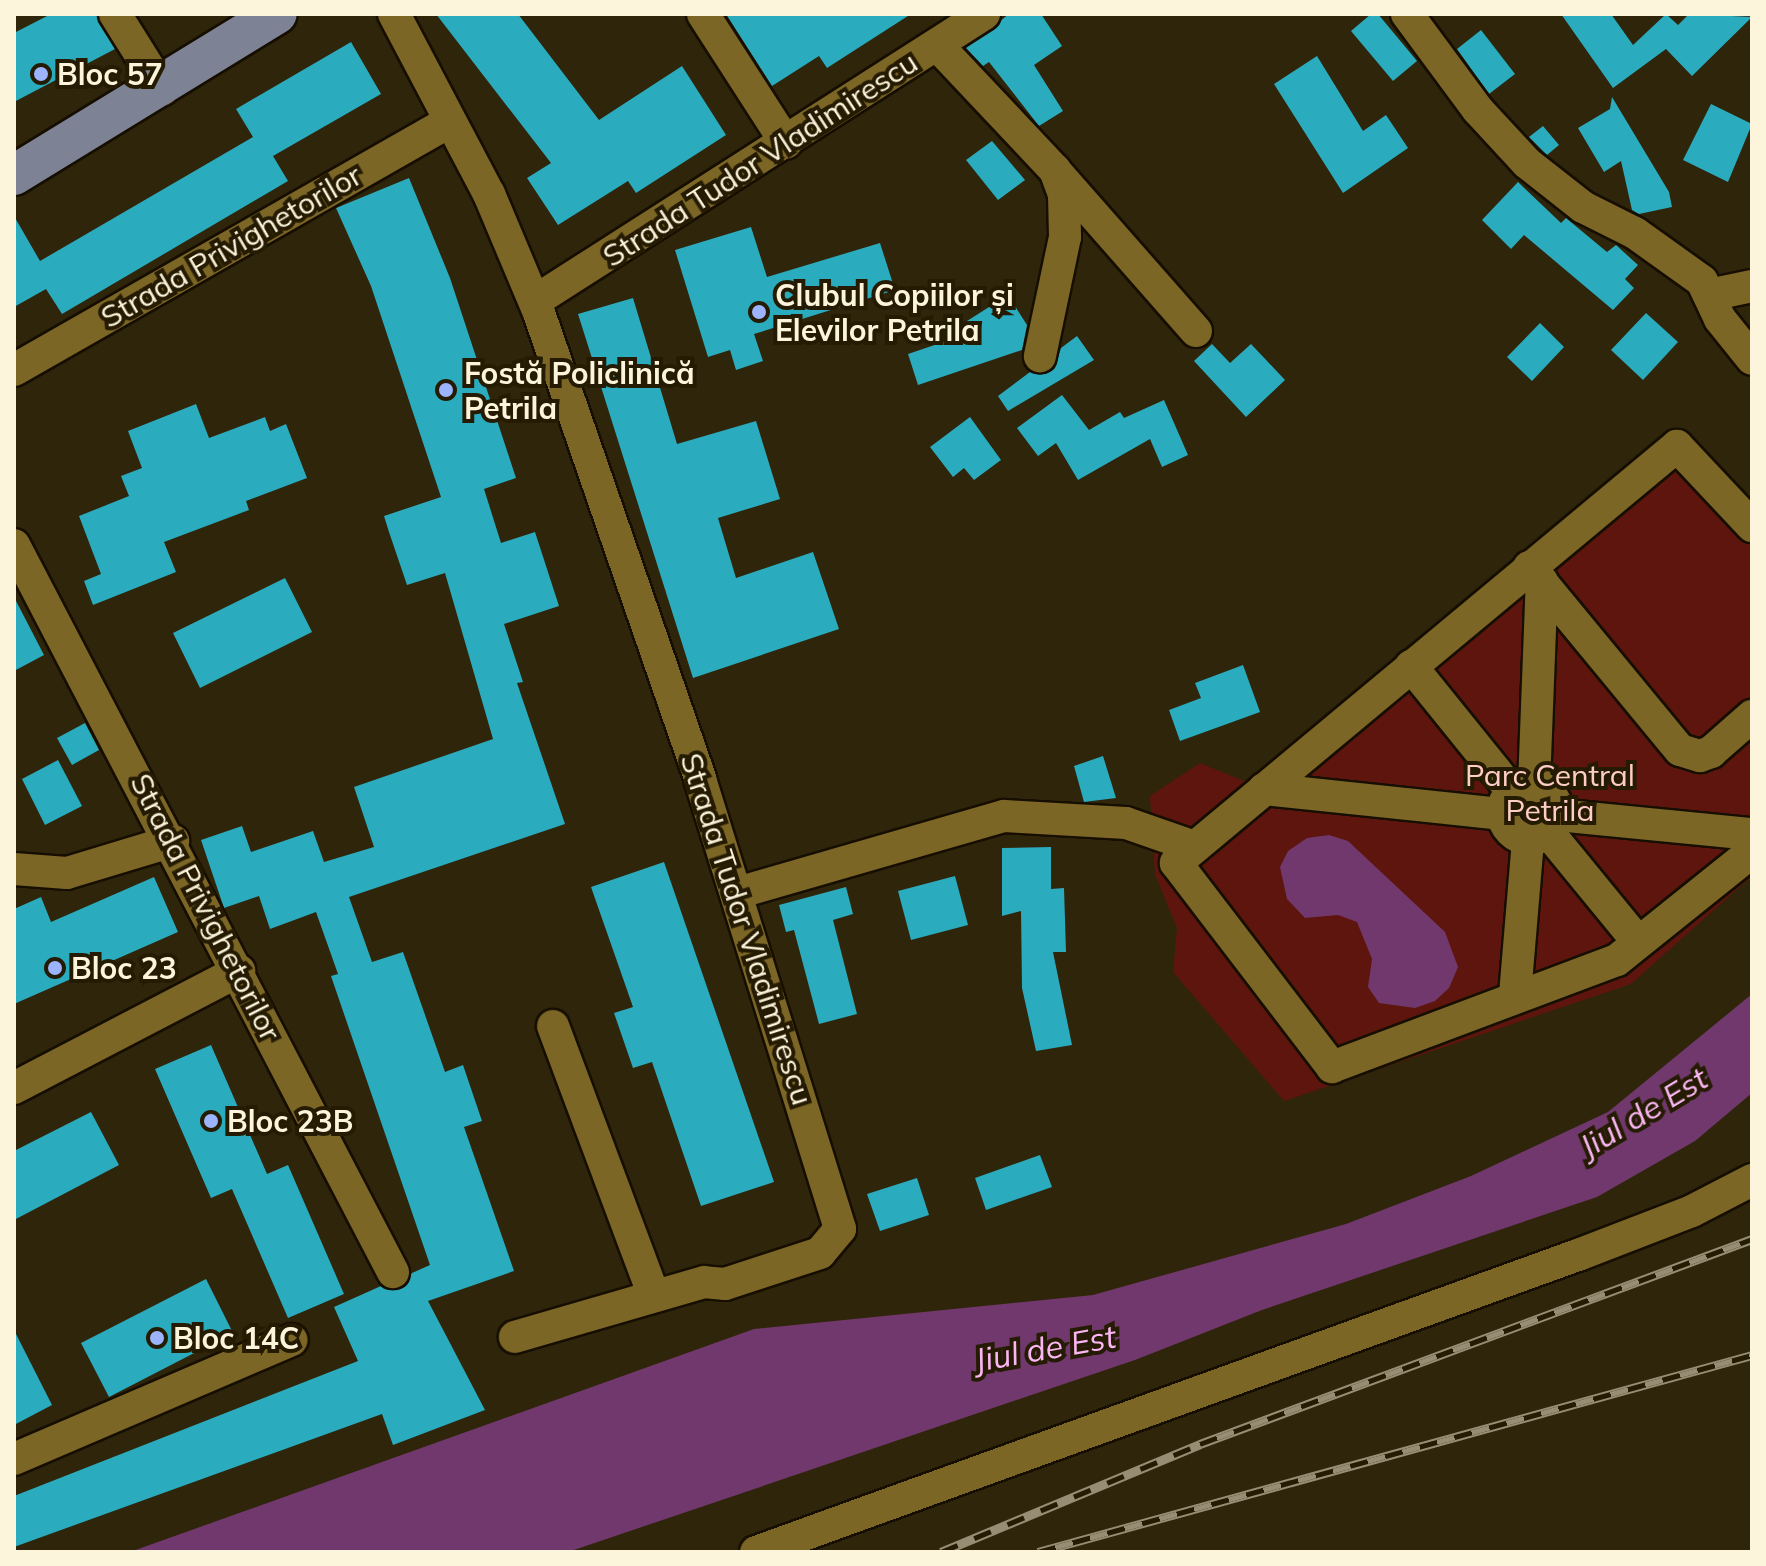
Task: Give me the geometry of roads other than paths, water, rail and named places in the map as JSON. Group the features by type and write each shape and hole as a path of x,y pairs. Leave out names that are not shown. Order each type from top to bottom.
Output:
{"main road":[{"path":"14,175 162,89 277,14"}],"street":[{"path":"115,14 162,89"},
{"name":"Strada Tudor Vladimirescu","path":"394,14 447,123 489,194 535,301 737,893 840,1229 820,1253 725,1284 704,1282 515,1337"},
{"path":"703,14 786,143"},
{"name":"Strada Tudor Vladimirescu","path":"535,301 984,14"},
{"path":"1407,14 1478,110 1527,163 1583,207 1635,233 1702,281 1729,334 1752,359"},
{"path":"937,45 1055,170 1196,331"},
{"name":"Strada Privighetorilor","path":"14,370 447,123"},
{"path":"1040,356 1065,237 1064,195 1055,170"},
{"path":"1709,295 1752,286"},
{"path":"1752,526 1677,446 1536,574 1411,666 1176,863 1332,1067 1515,995 1617,960 1752,852"},
{"name":"Strada Privighetorilor","path":"14,545 173,841 393,1272"},
{"path":"1536,574 1680,750 1700,756 1711,752 1752,716"},
{"path":"1536,574 1516,797 1507,827 1752,834"},
{"path":"1411,666 1516,797"},
{"path":"1264,789 1555,801 1545,829 1515,995"},
{"path":"737,893 1004,816 1126,823 1195,847"},
{"path":"1545,829 1638,942"},
{"path":"14,869 67,873 173,841"},
{"path":"14,1088 239,971"},
{"path":"553,1026 654,1296"},
{"path":"756,1552 1578,1255 1692,1211 1752,1180"},
{"path":"14,1459 292,1340"}],"water":[{"path":"1329,835 1348,841 1445,932 1458,967 1449,988 1435,1001 1415,1008 1379,1003 1368,987 1372,959 1357,922 1338,915 1305,918 1287,899 1280,867 1288,851 1307,838"},
{"name":"Jiul de Est","path":"1752,994 1752,1093 1695,1141 1597,1197 1262,1310 1135,1360 568,1552 130,1552 754,1329 1093,1295 1346,1224 1471,1176 1608,1112"}],"railway":[{"path":"941,1552 1200,1444 1752,1239"},
{"path":"1038,1552 1752,1355"}],"place":[{"name":"Bloc 57","path":"41,74"},
{"name":"Clubul Copiilor și Elevilor Petrila","path":"759,312"},
{"name":"Fostă Policlinică Petrila","path":"446,390"},
{"name":"Bloc 23","path":"55,968"},
{"name":"Bloc 23B","path":"211,1121"},
{"name":"Bloc 14C","path":"157,1338"}],"park label":[{"name":"Parc Central Petrila","path":"1550,792"}]}
